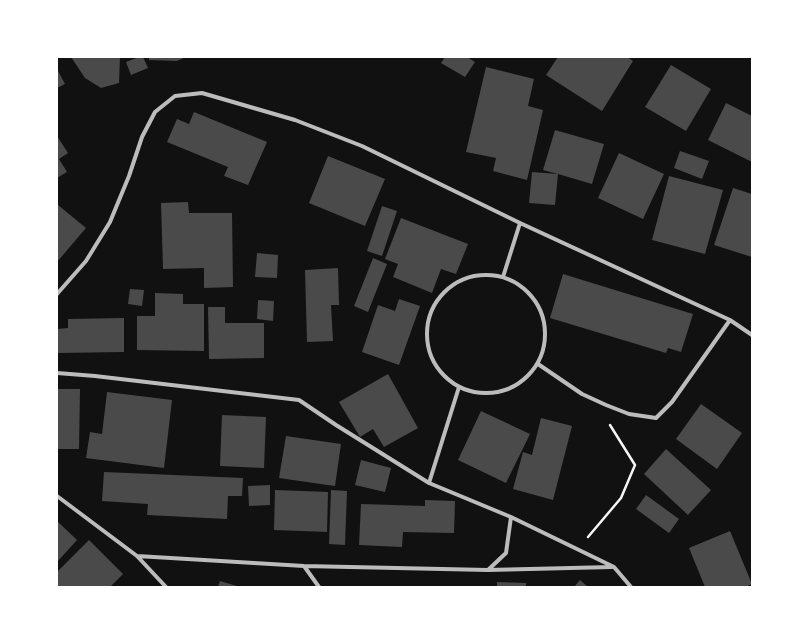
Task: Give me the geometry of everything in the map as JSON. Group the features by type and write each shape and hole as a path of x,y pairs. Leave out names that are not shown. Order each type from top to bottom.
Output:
{"street":[{"path":"57,294 86,261 110,222 142,137 155,112 175,96 202,93 295,120 362,146 520,223 730,320 752,336"},
{"path":"503,276 520,223"},
{"path":"488,275 503,276 525,289 538,305 545,324 545,345 538,364 526,378 512,388 494,393 476,393 459,387 443,376 431,359 426,340 428,319 436,301 450,286 468,277 488,275"},
{"path":"538,364 582,394 606,405 630,414 656,418 672,402 730,320"},
{"path":"57,373 95,376 299,400 429,483 511,517 614,567 631,587"},
{"path":"429,483 459,387"},
{"path":"57,496 137,556 166,587"},
{"path":"488,570 506,553 511,517"},
{"path":"137,556 304,566 488,570 614,567"},
{"path":"304,566 319,587"}],"path":[{"path":"577,549 621,498 634,465 606,419"}],"building":[{"path":"71,57 120,57 119,83 101,88 85,78"},
{"path":"143,57 148,68 131,75 126,62"},
{"path":"149,57 186,57 177,61 149,60"},
{"path":"445,57 467,57 475,62 465,77 441,63"},
{"path":"558,57 627,57 633,61 602,111 546,75"},
{"path":"671,65 711,89 686,131 645,107"},
{"path":"486,67 534,79 528,106 543,110 527,180 493,171 496,158 466,152"},
{"path":"57,69 65,84 57,88"},
{"path":"726,103 752,116 752,162 708,140"},
{"path":"194,112 267,142 248,185 224,176 228,167 167,142 177,119 189,124"},
{"path":"555,130 604,144 592,184 543,170"},
{"path":"57,136 68,153 59,159 67,172 57,178"},
{"path":"680,151 709,161 702,179 674,168"},
{"path":"619,153 664,174 643,219 598,198"},
{"path":"328,156 385,179 365,226 309,203"},
{"path":"532,172 558,174 555,205 529,203"},
{"path":"669,176 723,190 705,254 652,240"},
{"path":"733,188 752,194 752,257 714,245"},
{"path":"188,202 189,213 232,213 233,287 204,288 204,268 163,269 161,203"},
{"path":"58,205 86,228 57,262 57,207"},
{"path":"382,206 397,211 382,256 367,251"},
{"path":"401,218 468,244 456,274 441,269 432,293 393,277 398,264 385,259"},
{"path":"257,253 278,255 277,278 255,277"},
{"path":"373,258 387,264 368,312 354,306"},
{"path":"338,268 339,305 331,305 333,341 307,342 305,270"},
{"path":"563,274 693,314 681,352 668,348 666,353 550,318"},
{"path":"130,289 144,290 142,306 128,304"},
{"path":"155,293 183,294 183,304 204,304 204,351 137,350 137,316 155,316"},
{"path":"399,299 420,306 399,365 362,352 378,305 395,311"},
{"path":"258,300 274,301 273,321 257,319"},
{"path":"208,307 225,307 225,323 264,323 264,358 209,359"},
{"path":"124,318 124,352 57,353 57,329 68,328 68,319"},
{"path":"388,374 418,428 384,447 373,429 360,437 339,402"},
{"path":"57,389 80,389 79,449 57,449"},
{"path":"107,392 172,400 164,468 86,458 90,432 102,434"},
{"path":"701,404 742,433 717,469 676,439"},
{"path":"481,411 530,434 506,483 458,460"},
{"path":"222,415 266,417 264,468 220,466"},
{"path":"541,418 572,426 553,500 513,489 523,452 532,455"},
{"path":"286,436 341,444 335,486 279,478"},
{"path":"666,449 711,490 688,515 644,474"},
{"path":"361,460 391,468 385,492 355,485"},
{"path":"104,472 243,478 242,496 228,496 227,519 147,515 148,504 102,501"},
{"path":"270,485 270,505 249,506 248,486"},
{"path":"275,490 328,492 327,532 274,530"},
{"path":"331,490 347,491 345,545 329,544"},
{"path":"646,495 679,519 669,533 636,509"},
{"path":"425,500 455,501 454,533 403,532 402,547 359,545 361,504 425,506"},
{"path":"57,521 77,540 57,562"},
{"path":"730,531 752,584 745,587 705,587 689,548"},
{"path":"89,540 123,574 110,587 57,587 57,572"},
{"path":"580,580 588,587 574,587"},
{"path":"220,581 240,587 218,587"},
{"path":"497,582 526,583 526,587 497,587"}]}
